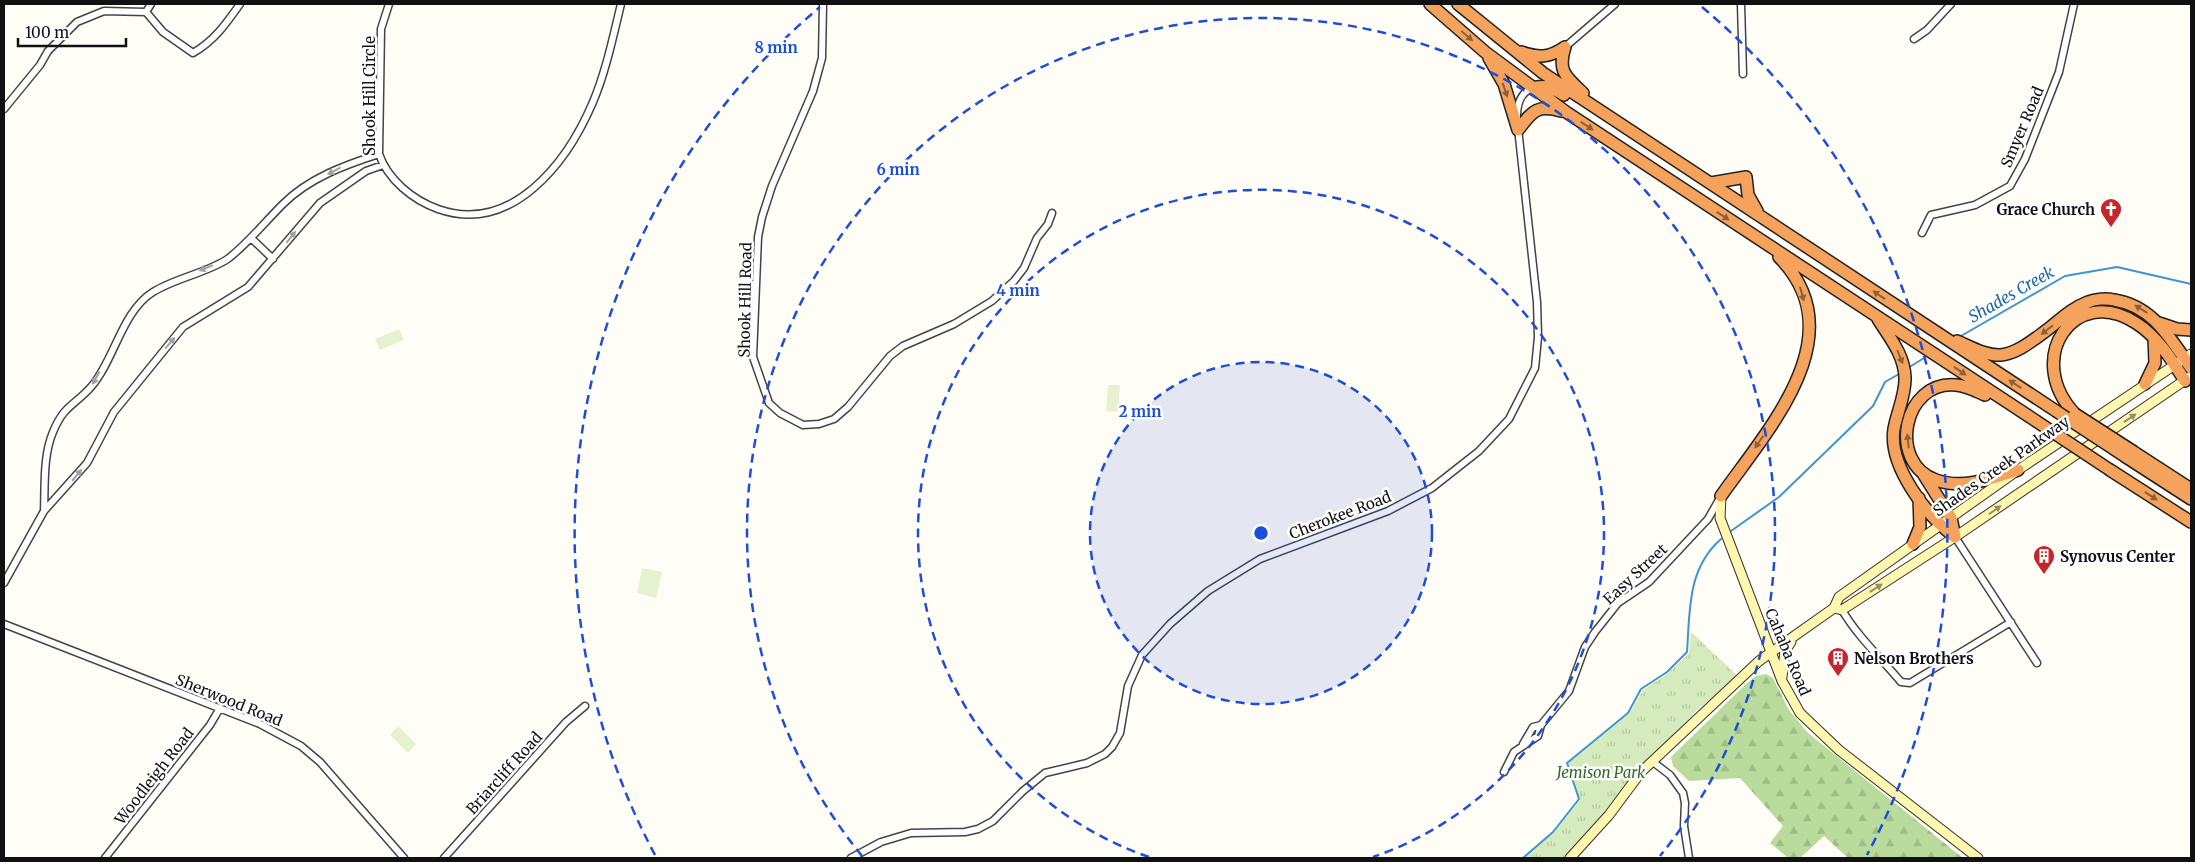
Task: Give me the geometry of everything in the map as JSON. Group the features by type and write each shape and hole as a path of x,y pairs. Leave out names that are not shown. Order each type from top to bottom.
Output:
{"highway":[{"path":"1430,4 1486,52 1566,112 2191,522"},
{"path":"1458,4 1543,73 1932,331 2056,411 2191,489"},
{"path":"1514,50 1542,57 1553,55 1565,48"},
{"path":"1565,48 1561,59 1564,73 1606,114"},
{"path":"1486,52 1504,84 1518,130"},
{"path":"1533,88 1540,85 1553,89 1656,152 1684,166"},
{"path":"1518,130 1531,113 1537,109 1549,108 1566,112"},
{"path":"1711,183 1746,176 1748,195 1761,217"},
{"path":"1721,496 1785,405 1802,371 1809,345 1809,322 1802,288 1788,266 1763,242"},
{"path":"1932,331 1990,355 2011,353 2070,318 2090,301 2109,299 2128,302 2146,311 2159,322 2185,361 2189,381"},
{"path":"2185,361 2134,321 2112,313 2099,312 2070,318 2059,337 2052,355 2055,384 2060,395 2075,414 2191,499"},
{"path":"1875,315 1901,356 1905,378 1894,429 1893,447 1900,468 1940,526 1955,537"},
{"path":"2159,322 2177,329 2191,330"},
{"path":"2145,384 2155,363 2154,338"},
{"path":"1955,537 1951,518 1909,451 1906,428 1910,413 1924,394 1945,385 1958,385 2011,405"},
{"path":"1921,470 1936,480 1956,484 1983,481 2018,470"},
{"path":"1913,544 1920,527 1919,497"}],"main road":[{"name":"Shades Creek Parkway","path":"1838,609 1839,596 2018,470 2145,384 2185,361"},
{"name":"Shades Creek Parkway","path":"1570,858 1608,816 1641,772 1759,661 1795,636 1955,537 2189,381"},
{"name":"Cahaba Road","path":"1721,496 1720,518 1782,682 1800,713 1839,750 1978,858"},
{"path":"1782,682 1785,651 1795,636"}],"street":[{"path":"146,12 151,4"},
{"path":"4,109 40,65 48,51 77,22 104,11 146,12 163,32 193,53 207,45 219,34 240,4"},
{"name":"Shook Hill Circle","path":"389,4 381,29 379,154 383,165 406,192 421,203 448,212 469,216 493,212 516,202 548,174 579,130 593,102 605,68 621,4"},
{"name":"Shook Hill Road","path":"823,4 822,58 813,90 767,200 758,237 753,356 769,403 780,413 803,425 819,424 834,419 848,407 890,356 904,346 954,324 992,300 1014,281 1024,268 1037,238 1048,224 1052,213"},
{"path":"1565,48 1615,4"},
{"path":"1741,4 1743,74"},
{"path":"1914,39 1927,30 1951,4"},
{"name":"Smyer Road","path":"1922,233 1931,215 1975,205 2010,186 2024,158 2058,72 2074,4"},
{"name":"Cherokee Road","path":"851,858 881,842 911,833 965,832 978,829 993,821 1023,791 1045,773 1088,763 1105,754 1120,734 1128,686 1142,655 1170,624 1208,591 1260,559 1388,511 1432,488 1479,452 1509,419 1534,368 1538,337 1538,302 1517,108 1520,98 1533,88"},
{"path":"44,511 48,452 52,434 63,410 92,386 135,309 152,293 225,261 252,239 284,203 309,184 344,165 379,154"},
{"path":"4,583 44,511 87,462 114,412 184,327 248,287 320,204 366,171 383,165"},
{"path":"252,239 273,259"},
{"name":"Easy Street","path":"1504,772 1514,752 1538,736 1541,725 1569,691 1585,647 1595,632 1618,603 1649,582 1708,519 1721,496"},
{"path":"1955,537 2037,664"},
{"path":"1838,609 1857,634 1878,654 1901,682 1910,683 2011,622"},
{"name":"Sherwood Road","path":"4,624 132,676 260,724 301,746 320,762 404,858"},
{"name":"Briarcliff Road","path":"444,858 566,722 585,706"},
{"name":"Woodleigh Road","path":"105,858 210,725 220,708"},
{"path":"1653,762 1670,775 1683,793 1686,803 1684,826 1689,858"}],"green space":[{"path":"399,329 404,340 380,350 375,339"},
{"path":"1108,385 1120,385 1118,412 1106,411"},
{"path":"642,568 662,572 656,598 637,593"},
{"name":"Jemison Park","path":"1691,632 1739,677 1698,709 1638,773 1564,858 1525,858 1554,832 1580,800 1568,763 1629,714 1643,690 1667,674 1689,653"},
{"path":"1766,674 1773,678 1789,710 1808,733 1963,858 1848,858 1824,836 1800,858 1788,858 1770,843 1783,826 1740,778 1689,781 1673,766 1671,757 1745,685 1756,676"},
{"path":"398,726 416,744 408,753 390,735"}],"waterway":[{"name":"Shades Creek","path":"1961,336 2065,276 2117,267 2191,284"},
{"name":"Shades Creek","path":"1908,368 1924,358"},
{"name":"Shades Creek","path":"1731,531 1779,497 1873,406 1885,382 1899,374"},
{"name":"Shades Creek","path":"1523,858 1553,832 1579,799 1567,763 1628,713 1641,689 1667,672 1687,652 1690,606 1696,577 1702,563 1721,539"}],"place":[{"name":"Grace Church","path":"2111,228"},
{"name":"Synovus Center","path":"2044,575"},
{"name":"Nelson Brothers","path":"1838,677"}]}
